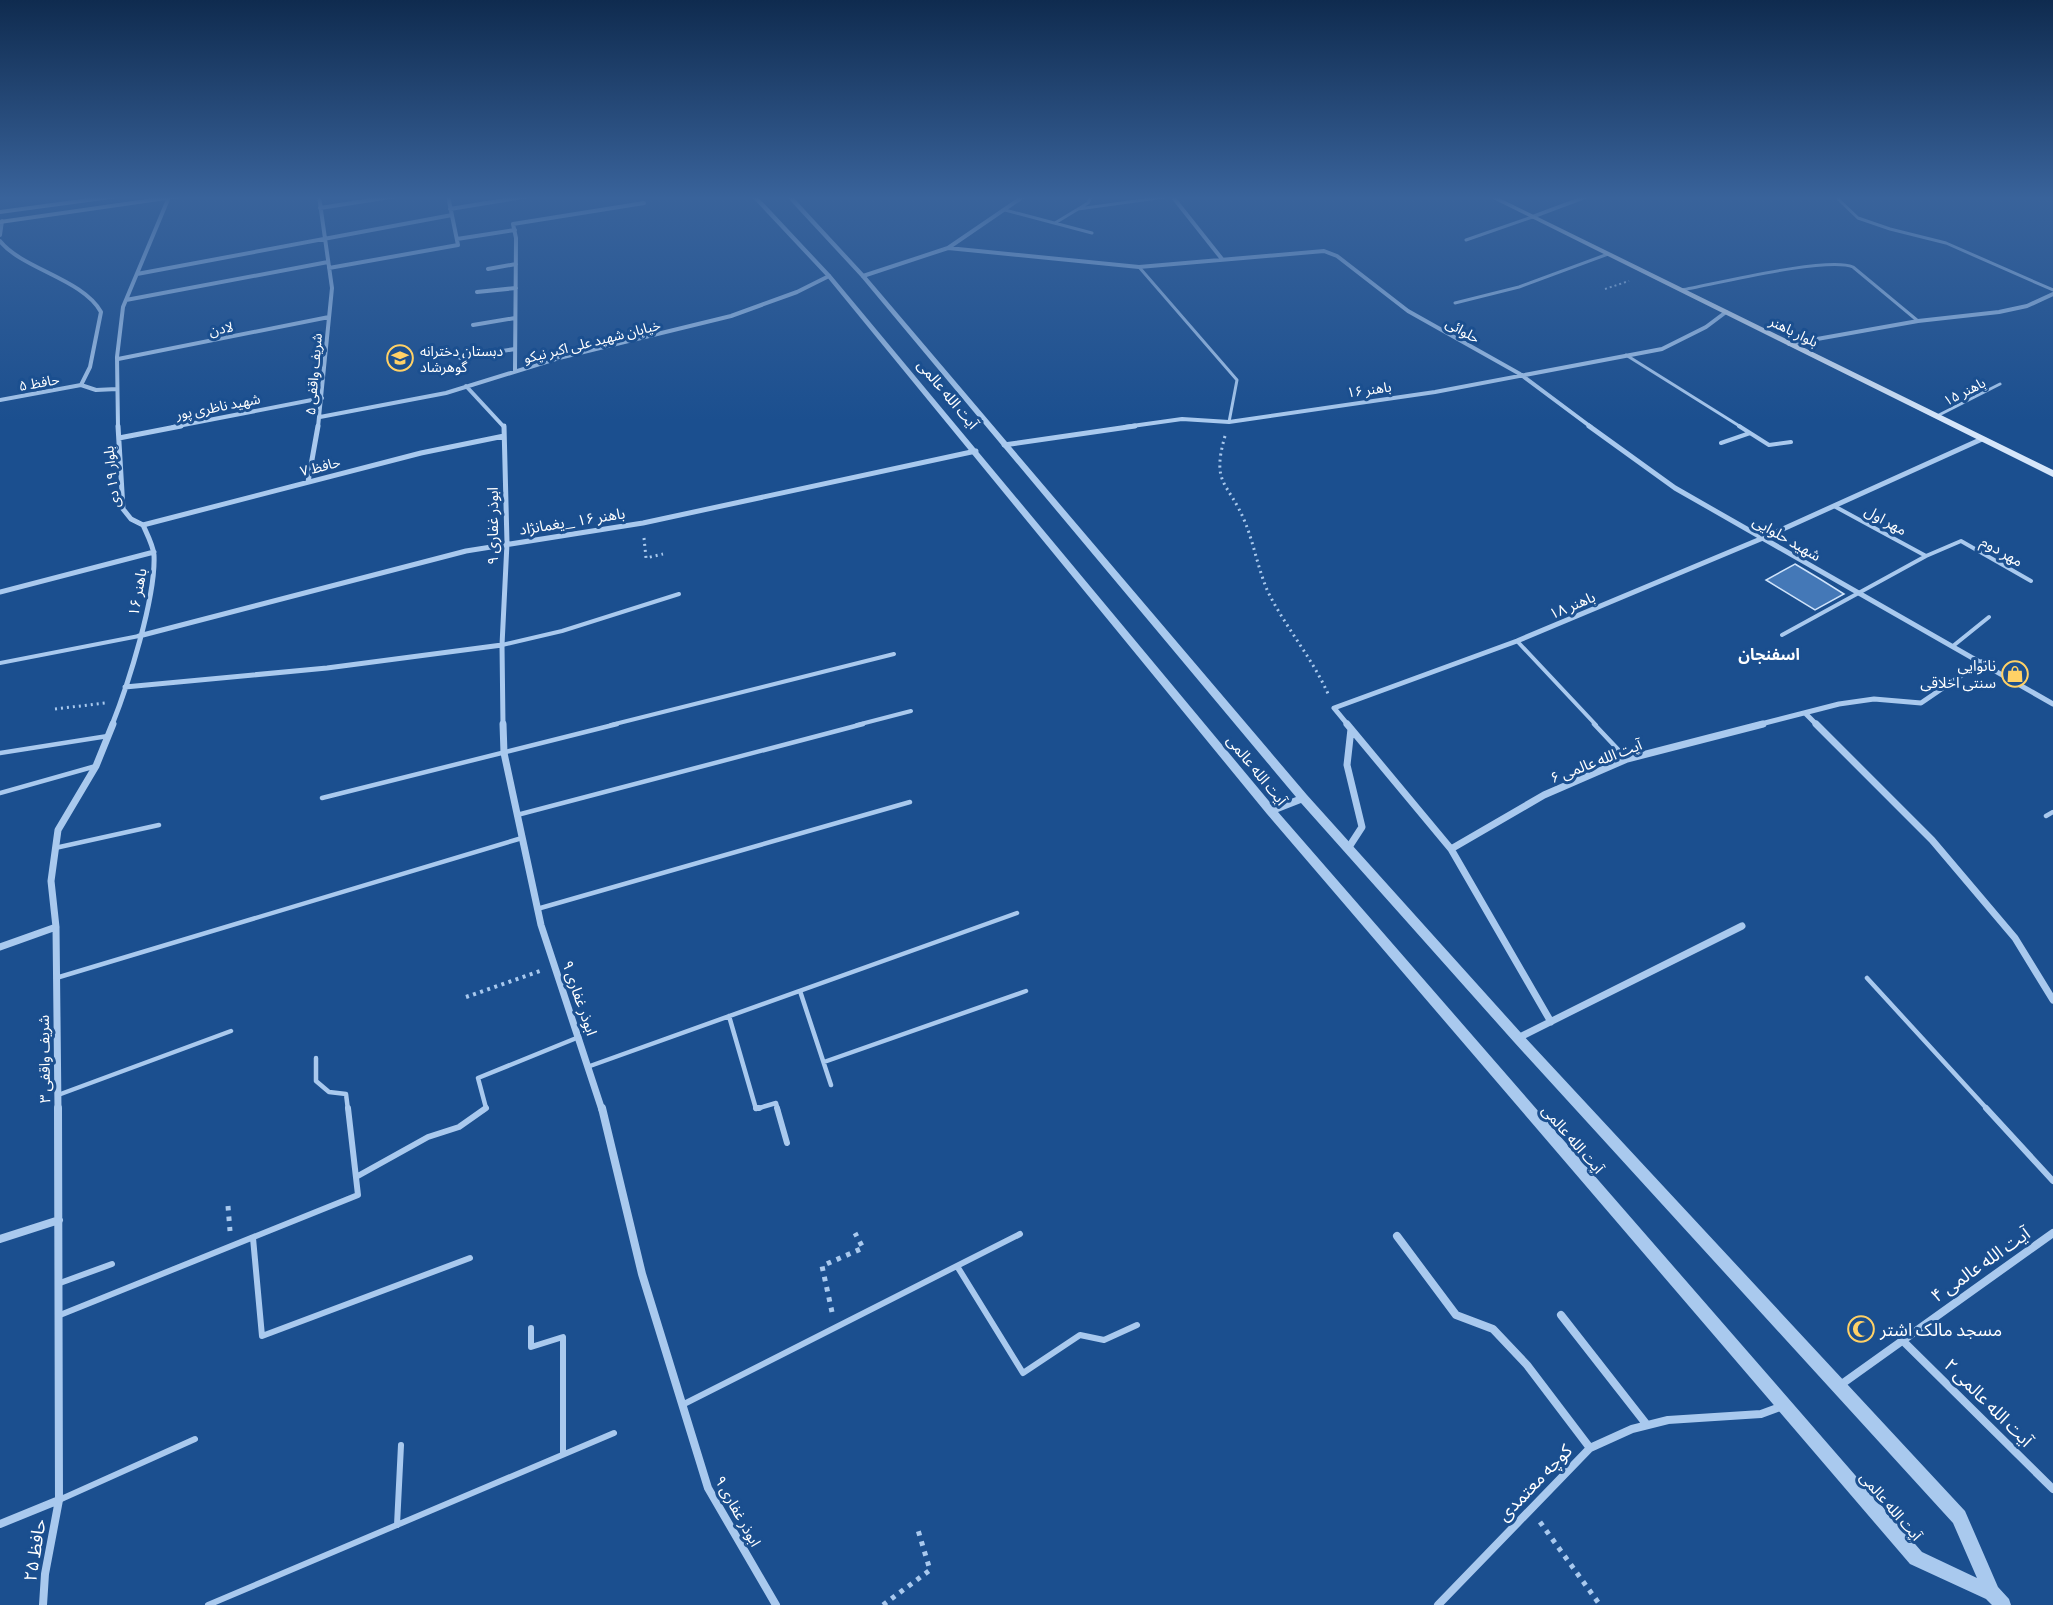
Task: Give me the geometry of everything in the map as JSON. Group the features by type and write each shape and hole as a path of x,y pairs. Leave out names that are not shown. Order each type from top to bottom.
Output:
{"main road":[{"name":"بلوار باهنر","path":"1643,271 2053,474"}],"street":[{"path":"47,271 96,303 101,312 90,367 81,385"},
{"name":"بلوار ۱۹ دی","path":"138,271 126,300 120,323 117,389 119,438 123,508 131,519 143,525 153,552"},
{"path":"137,274 153,271"},
{"path":"126,300 281,271"},
{"name":"شریف واقفی ۵","path":"308,482 322,398 332,288 329,271"},
{"path":"515,371 516,271"},
{"name":"آیت الله عالمی","path":"824,271 976,451 1271,811 1916,1558 1998,1599"},
{"name":"آیت الله عالمی","path":"858,271 1303,798 1518,1038 1959,1517 1998,1599"},
{"path":"863,276 878,271"},
{"name":"حلوائی","path":"1356,271 1408,311 1520,374"},
{"name":"خیابان شهید علی اکبر نیکو","path":"320,417 447,393 559,358 703,325 761,308 800,292 829,276"},
{"path":"477,292 516,288"},
{"path":"1790,344 1918,321 1999,312 2027,306 2053,292"},
{"name":"باهنر ۱۶","path":"1004,445 1182,419 1229,422 1435,392 1520,374 1662,349 1706,327 1726,312"},
{"name":"لادن","path":"118,359 329,317"},
{"path":"473,325 515,318"},
{"path":"460,357 515,349"},
{"name":"شهید حلوایی","path":"1520,374 1675,488 2053,704"},
{"name":"حافظ ۵","path":"0,400 81,385 96,390 117,389"},
{"name":"ابوذر غفاری ۹","path":"466,386 504,425 507,543 502,645 504,753 537,909 598,1091 642,1274 708,1488 776,1605"},
{"name":"شهید ناظری پور","path":"119,438 322,398"},
{"name":"حافظ ۷","path":"143,525 421,453 504,436"},
{"name":"باهنر ۱۸","path":"1334,708 1517,641 1763,538 1982,439"},
{"name":"باهنر ۱۶ _یغمانژاد","path":"139,636 443,557 507,543 643,522 976,451"},
{"path":"0,592 34,585 153,552"},
{"name":"باهنر ۱۶","path":"139,636 146,615 154,564 153,552"},
{"name":"شریف واقفی ۳","path":"58,1500 60,1283 58,1095 56,927 51,881 58,830 96,766 121,700 139,636"},
{"path":"125,687 327,668 502,645"},
{"name":"آیت الله عالمی ۶","path":"1451,849 1544,795 1627,759 1839,704 1874,699 1904,704 1921,703 1981,662"},
{"path":"1334,708 1451,849 1551,1022"},
{"path":"1805,713 1939,849 2015,938 2053,1000"},
{"path":"1348,847 1362,827 1347,765 1351,729"},
{"path":"1271,811 1303,798"},
{"path":"1518,1038 1742,926"},
{"path":"0,947 56,927"},
{"path":"0,1239 59,1220"},
{"name":"آیت الله عالمی ۴","path":"1839,1386 2053,1233"},
{"path":"1396,1236 1455,1315 1493,1329 1527,1365 1590,1448"},
{"path":"1561,1315 1647,1425"},
{"name":"آیت الله عالمی ۲","path":"1902,1340 2053,1489"},
{"name":"کوچه معتمدی","path":"1438,1605 1590,1448 1632,1429 1668,1420 1761,1414 1783,1406"},
{"path":"0,1524 58,1500"},
{"name":"حافظ ۲۵","path":"43,1605 45,1574 58,1500"}],"lane":[{"path":"1142,271 1237,380 1229,422"},
{"path":"1455,303 1519,287 1562,271"},
{"path":"1682,290 1783,271"},
{"path":"1858,271 1918,321"},
{"path":"2007,271 2053,292"},
{"path":"1626,355 1769,445 1791,442"},
{"name":"باهنر ۱۵","path":"1937,416 2000,384"},
{"path":"1720,443 1750,433"},
{"name":"مهر اول","path":"1834,506 1926,556"},
{"name":"مهر دوم","path":"1926,556 1961,541 2031,581"},
{"path":"1782,635 1926,556"},
{"path":"502,645 562,631 679,594"},
{"path":"1953,646 1989,617"},
{"path":"0,663 139,636"},
{"path":"1517,641 1627,759"},
{"path":"322,798 894,654"},
{"path":"517,815 911,711"},
{"path":"0,753 108,735"},
{"path":"0,793 96,766"},
{"path":"537,909 910,802"},
{"path":"2046,816 2053,812"},
{"path":"55,848 159,825"},
{"path":"56,978 522,838"},
{"path":"590,1066 1017,913"},
{"path":"1868,978 2053,1181"},
{"path":"800,991 831,1085"},
{"path":"824,1062 1026,991"},
{"path":"729,1016 756,1109 776,1103 787,1143"},
{"path":"58,1095 231,1031"},
{"path":"356,1177 403,1153 428,1137 459,1127 486,1108 478,1078 579,1036"},
{"path":"60,1315 358,1195 346,1094 329,1092 316,1081 316,1058"},
{"path":"682,1405 1020,1234"},
{"path":"253,1238 261,1336 470,1258"},
{"path":"60,1283 112,1264"},
{"path":"957,1266 1023,1373 1080,1335 1104,1340 1137,1325"},
{"path":"531,1328 531,1347 562,1338 563,1454"},
{"path":"208,1605 614,1433"},
{"path":"58,1500 195,1440"},
{"path":"397,1525 401,1445"}],"path":[{"path":"1229,422 1217,460 1220,480 1241,514 1255,549 1261,575 1271,596 1311,656 1334,708"},
{"path":"643,522 646,558 663,554"},
{"path":"55,709 121,700"},
{"path":"466,997 555,966"},
{"path":"228,1206 231,1246"},
{"path":"836,1327 822,1266 863,1248 855,1233"},
{"path":"1531,1509 1600,1605"},
{"path":"883,1605 930,1570 918,1530"}],"building":[{"path":"1795,564 1844,594 1815,610 1766,580"}],"place":[{"name":"دبستان دخترانه گوهرشاد","path":"400,358"},
{"name":"نانوایی سنتی اخلاقی","path":"2015,674"},
{"name":"مسجد مالک اشتر","path":"1861,1329"}],"district":[{"name":"اسفنجان","path":"1769,654"}]}
